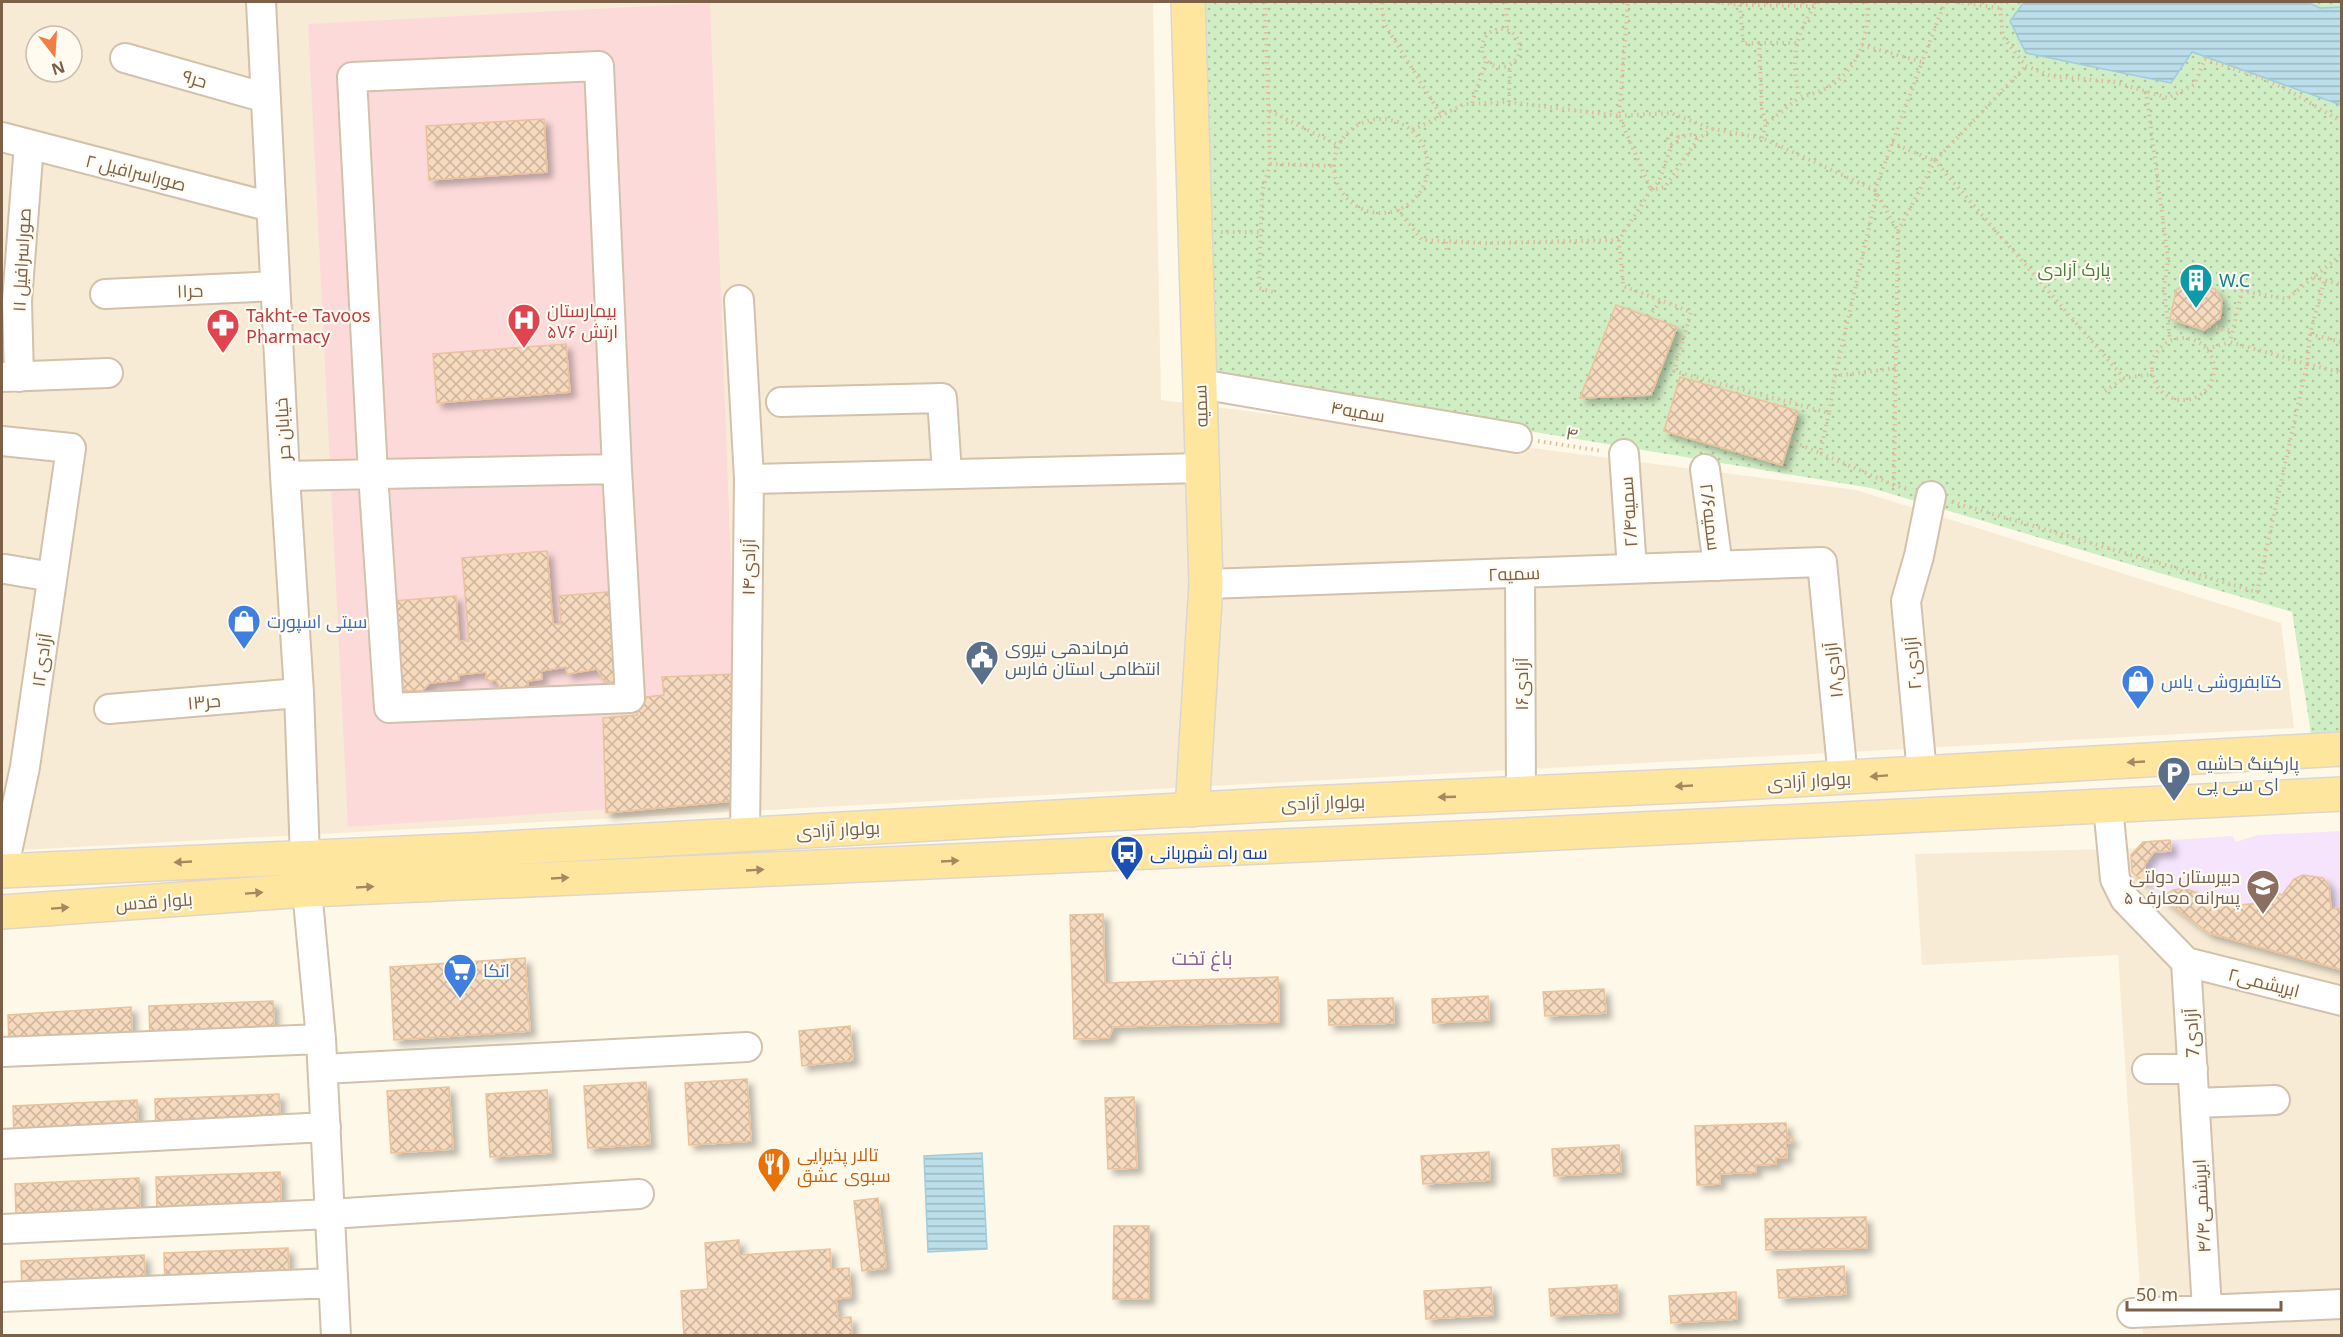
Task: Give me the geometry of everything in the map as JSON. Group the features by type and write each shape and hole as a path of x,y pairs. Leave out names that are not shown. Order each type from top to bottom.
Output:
{"main road":[{"name":"سمیه","path":"1188,2 1206,584 1192,810"},
{"name":"بولوار آزادی","path":"305,857 1844,778 2342,749"},
{"name":"بولوار آزادی","path":"307,890 1481,837 2342,794"},
{"path":"1481,796 1481,837"},
{"name":"بلوار قدس","path":"2,871 305,857"},
{"path":"305,857 307,890"},
{"name":"بلوار قدس","path":"2,912 307,890"}],"street":[{"name":"خیابان حر","path":"261,2 285,476 299,693 305,857"},
{"name":"حر۹","path":"125,58 266,98"},
{"path":"599,66 616,469 630,698 389,708 373,474 352,77 599,66"},
{"name":"صوراسرافیل ۲","path":"2,137 271,207"},
{"name":"صوراسرافیل ۱۱","path":"10,377 9,300 29,144"},
{"name":"حر۱۱","path":"105,294 275,286"},
{"name":"آزادی۱۴","path":"739,300 749,479 745,834"},
{"path":"10,377 108,373"},
{"name":"سمیه۴","path":"1200,384 1517,438"},
{"path":"781,402 942,398 947,474"},
{"name":"آزادی۱۲","path":"2,441 71,448 52,578 14,766 2,871"},
{"name":"سمیه۲/۴","path":"1624,454 1632,569"},
{"path":"749,479 1202,468"},
{"path":"285,476 616,469"},
{"name":"سمیه۲/۶","path":"1705,469 1718,566"},
{"name":"آزادی۲۰","path":"1922,772 1906,601 1919,556 1931,496"},
{"name":"۲سمیه","path":"1206,584 1822,562"},
{"name":"آزادی۱۸","path":"1822,562 1844,778"},
{"path":"5,569 52,578"},
{"name":"آزادی۱۶","path":"1520,573 1521,794"},
{"name":"حر۱۳","path":"109,709 299,693"},
{"path":"2108,806 2115,879 2120,890 2125,899 2186,962"},
{"path":"307,890 323,1069 336,1335"},
{"name":"ابریشمی۲","path":"2186,962 2342,1001"},
{"name":"7آزادی","path":"2186,962 2195,1103"},
{"path":"2,1052 321,1039"},
{"path":"323,1069 747,1047"},
{"path":"2147,1069 2193,1069"},
{"path":"2195,1103 2275,1100"},
{"name":"ابریشمی۴/۴","path":"2195,1103 2207,1310"},
{"path":"2,1144 326,1127"},
{"path":"2,1228 330,1214 639,1194"},
{"path":"2,1297 333,1283"},
{"path":"2132,1313 2169,1323 2207,1310 2342,1304"}],"path":[{"path":"1265,2 1270,164 1262,192 1259,288 1273,292"},
{"path":"1382,2 1384,23 1442,115"},
{"path":"1506,2 1507,30"},
{"path":"1628,2 1619,116 1650,190"},
{"path":"1716,2 1740,6 1816,4"},
{"path":"1766,124 1800,97 1823,90 1851,68 1862,45 1869,13 1868,2"},
{"path":"1820,453 1876,191 1945,2"},
{"path":"1956,2 2000,8"},
{"path":"2001,2 2003,37 2026,66 2051,76 2114,82 2168,98 2194,85 2205,59 2264,79 2290,91 2342,122"},
{"path":"1800,97 1796,72 1796,43 1807,17 1816,4"},
{"path":"1740,6 1743,44 1796,43"},
{"path":"1494,30 1507,30 1517,37 1520,43 1519,57 1510,66 1498,68 1486,60 1482,51 1484,39 1494,30"},
{"path":"1759,43 1762,109 1766,124 1762,138"},
{"path":"1862,45 1922,62"},
{"path":"1472,103 1486,60"},
{"path":"1509,102 1510,66"},
{"path":"1894,485 1898,231 1935,161 2026,66"},
{"path":"2146,91 2168,259 2164,289 2170,341"},
{"path":"1413,130 1464,104 1472,103 1509,102 1619,116 1671,113 1713,129 1762,138 1876,191 1898,231"},
{"path":"1269,111 1338,145"},
{"path":"1385,118 1400,122 1413,130 1423,143 1428,158 1428,174 1422,189 1412,202 1398,210 1382,213 1366,211 1352,204 1341,193 1335,179 1333,166 1338,145 1344,135 1369,119 1385,118"},
{"path":"1650,190 1665,187 1698,139 1713,129"},
{"path":"1698,139 1691,135 1678,137 1677,142 1672,144 1659,181 1650,190 1619,240 1623,286 1691,312 1674,371 1829,413"},
{"path":"1892,143 1935,161 2124,378"},
{"path":"1270,164 1333,166"},
{"path":"1398,210 1422,240 1487,243 1619,240"},
{"path":"1195,232 1259,232"},
{"path":"1446,242 1447,253"},
{"path":"2230,342 2241,291 2287,299 2342,254"},
{"path":"2314,277 2324,282 2342,285"},
{"path":"1789,440 1894,485 2257,592 2307,364 2310,334 2324,282"},
{"path":"1649,316 1660,301"},
{"path":"2210,326 2232,331"},
{"path":"2310,334 2342,342"},
{"path":"2180,338 2190,339 2207,349 2212,358 2212,378 2201,394 2181,399 2171,397 2156,384 2152,374 2152,364 2156,354 2170,341 2180,338"},
{"path":"2207,349 2230,342 2340,372 2342,363"},
{"path":"1835,376 1896,368"},
{"path":"2105,391 2124,378 2152,374"},
{"name":"۴","path":"1517,438 1624,454"}],"shaded area":[{"path":"2,2 1153,2 1161,400 1856,490 2281,623 2294,728 2,851"},
{"name":"بیمارستان ۵۷۶ ارتش","path":"710,3 735,674 742,800 348,827 308,24"},
{"name":"دبیرستان دولتی پسرانه معارف ۵","path":"2341,831 2341,970 2209,933 2132,872 2131,855 2143,842 2233,836 2236,842 2258,835"},
{"path":"2341,843 2341,1335 2143,1335 2118,955 1922,965 1915,854"}],"green space":[{"name":"پارک آزادی","path":"1205,2 2341,2 2341,732 2311,734 2292,612 1871,488 1216,379"}],"water":[{"path":"2024,2 2308,2 2320,8 2341,7 2341,105 2192,52 2171,83 2026,53 2010,21"},
{"path":"982,1153 987,1249 928,1252 924,1156"}],"building":[{"path":"544,119 547,172 429,180 426,126"},
{"name":"W.C","path":"2188,283 2215,289 2222,301 2220,318 2204,330 2170,319 2176,290"},
{"path":"1616,305 1677,327 1651,395 1580,398"},
{"path":"566,344 570,392 437,403 433,354"},
{"path":"1680,377 1798,411 1782,465 1664,431"},
{"path":"547,551 553,624 561,624 559,596 619,591 619,680 604,681 597,669 567,674 566,667 541,671 542,679 528,681 528,693 505,697 496,680 487,681 486,672 458,675 459,680 430,683 422,691 408,691 399,686 393,601 456,596 459,641 469,641 462,558"},
{"path":"735,674 742,800 606,813 603,718 637,715 638,698 664,695 662,677"},
{"path":"2170,840 2171,851 2154,852 2145,864 2146,884 2132,872 2131,855 2143,842"},
{"path":"2303,875 2323,878 2329,886 2331,909 2342,908 2342,970 2209,933 2162,898 2173,890 2185,888 2215,901 2238,905 2262,903 2276,893 2282,895 2294,879"},
{"path":"1103,914 1105,983 1278,977 1279,1022 1113,1027 1109,1038 1074,1039 1070,915"},
{"name":"اتکا","path":"525,958 530,1031 394,1040 390,967"},
{"path":"1604,989 1606,1013 1545,1016 1543,992"},
{"path":"1488,996 1489,1020 1433,1023 1432,999"},
{"path":"1393,998 1394,1023 1329,1025 1328,1000"},
{"path":"273,1001 274,1034 150,1039 149,1006"},
{"path":"131,1007 132,1039 9,1046 8,1015"},
{"path":"850,1026 853,1060 802,1066 799,1031"},
{"path":"747,1079 751,1141 689,1145 685,1083"},
{"path":"646,1082 650,1144 588,1148 584,1086"},
{"path":"449,1087 453,1149 391,1153 387,1091"},
{"path":"547,1090 551,1153 490,1157 486,1094"},
{"path":"279,1094 280,1127 156,1132 155,1099"},
{"path":"1134,1097 1137,1168 1108,1169 1105,1098"},
{"path":"137,1100 138,1133 14,1139 13,1106"},
{"path":"1786,1123 1787,1137 1792,1137 1792,1142 1786,1143 1787,1158 1776,1158 1776,1164 1756,1165 1756,1172 1720,1174 1720,1184 1697,1185 1695,1126"},
{"path":"1619,1145 1621,1172 1554,1176 1552,1149"},
{"path":"1489,1152 1490,1180 1423,1184 1421,1156"},
{"path":"280,1172 281,1205 157,1211 156,1177"},
{"path":"139,1178 140,1211 16,1217 15,1184"},
{"path":"878,1198 886,1268 862,1271 854,1201"},
{"path":"1866,1217 1867,1248 1766,1250 1765,1219"},
{"path":"1114,1226 1149,1226 1149,1299 1113,1299"},
{"path":"739,1240 739,1255 830,1249 831,1269 849,1268 851,1297 836,1299 838,1318 851,1317 852,1336 684,1336 681,1291 708,1289 705,1243"},
{"path":"288,1248 289,1281 165,1286 164,1253"},
{"path":"144,1255 146,1288 22,1294 21,1261"},
{"path":"1844,1266 1846,1294 1779,1298 1777,1270"},
{"path":"1617,1285 1618,1312 1551,1316 1549,1289"},
{"path":"1491,1287 1493,1315 1426,1319 1424,1291"},
{"path":"1736,1292 1737,1319 1671,1323 1669,1296"}],"place":[{"name":"W.C","path":"2196,309"},
{"name":"بیمارستان ۵۷۶ ارتش","path":"524,349"},
{"name":"Takht-e Tavoos Pharmacy","path":"223,354"},
{"name":"سیتی اسپورت","path":"244,650"},
{"name":"فرماندهی نیروی انتظامی استان فارس","path":"982,686"},
{"name":"کتابفروشی یاس","path":"2138,710"},
{"name":"پارکینگ حاشیه ای سی پی","path":"2174,802"},
{"name":"سه راه شهربانی","path":"1127,881"},
{"name":"دبیرستان دولتی پسرانه معارف ۵","path":"2263,915"},
{"name":"اتکا","path":"460,999"},
{"name":"تالار پذیرایی سبوی عشق","path":"774,1193"}],"district":[{"name":"باغ تخت","path":"1202,957"}]}
